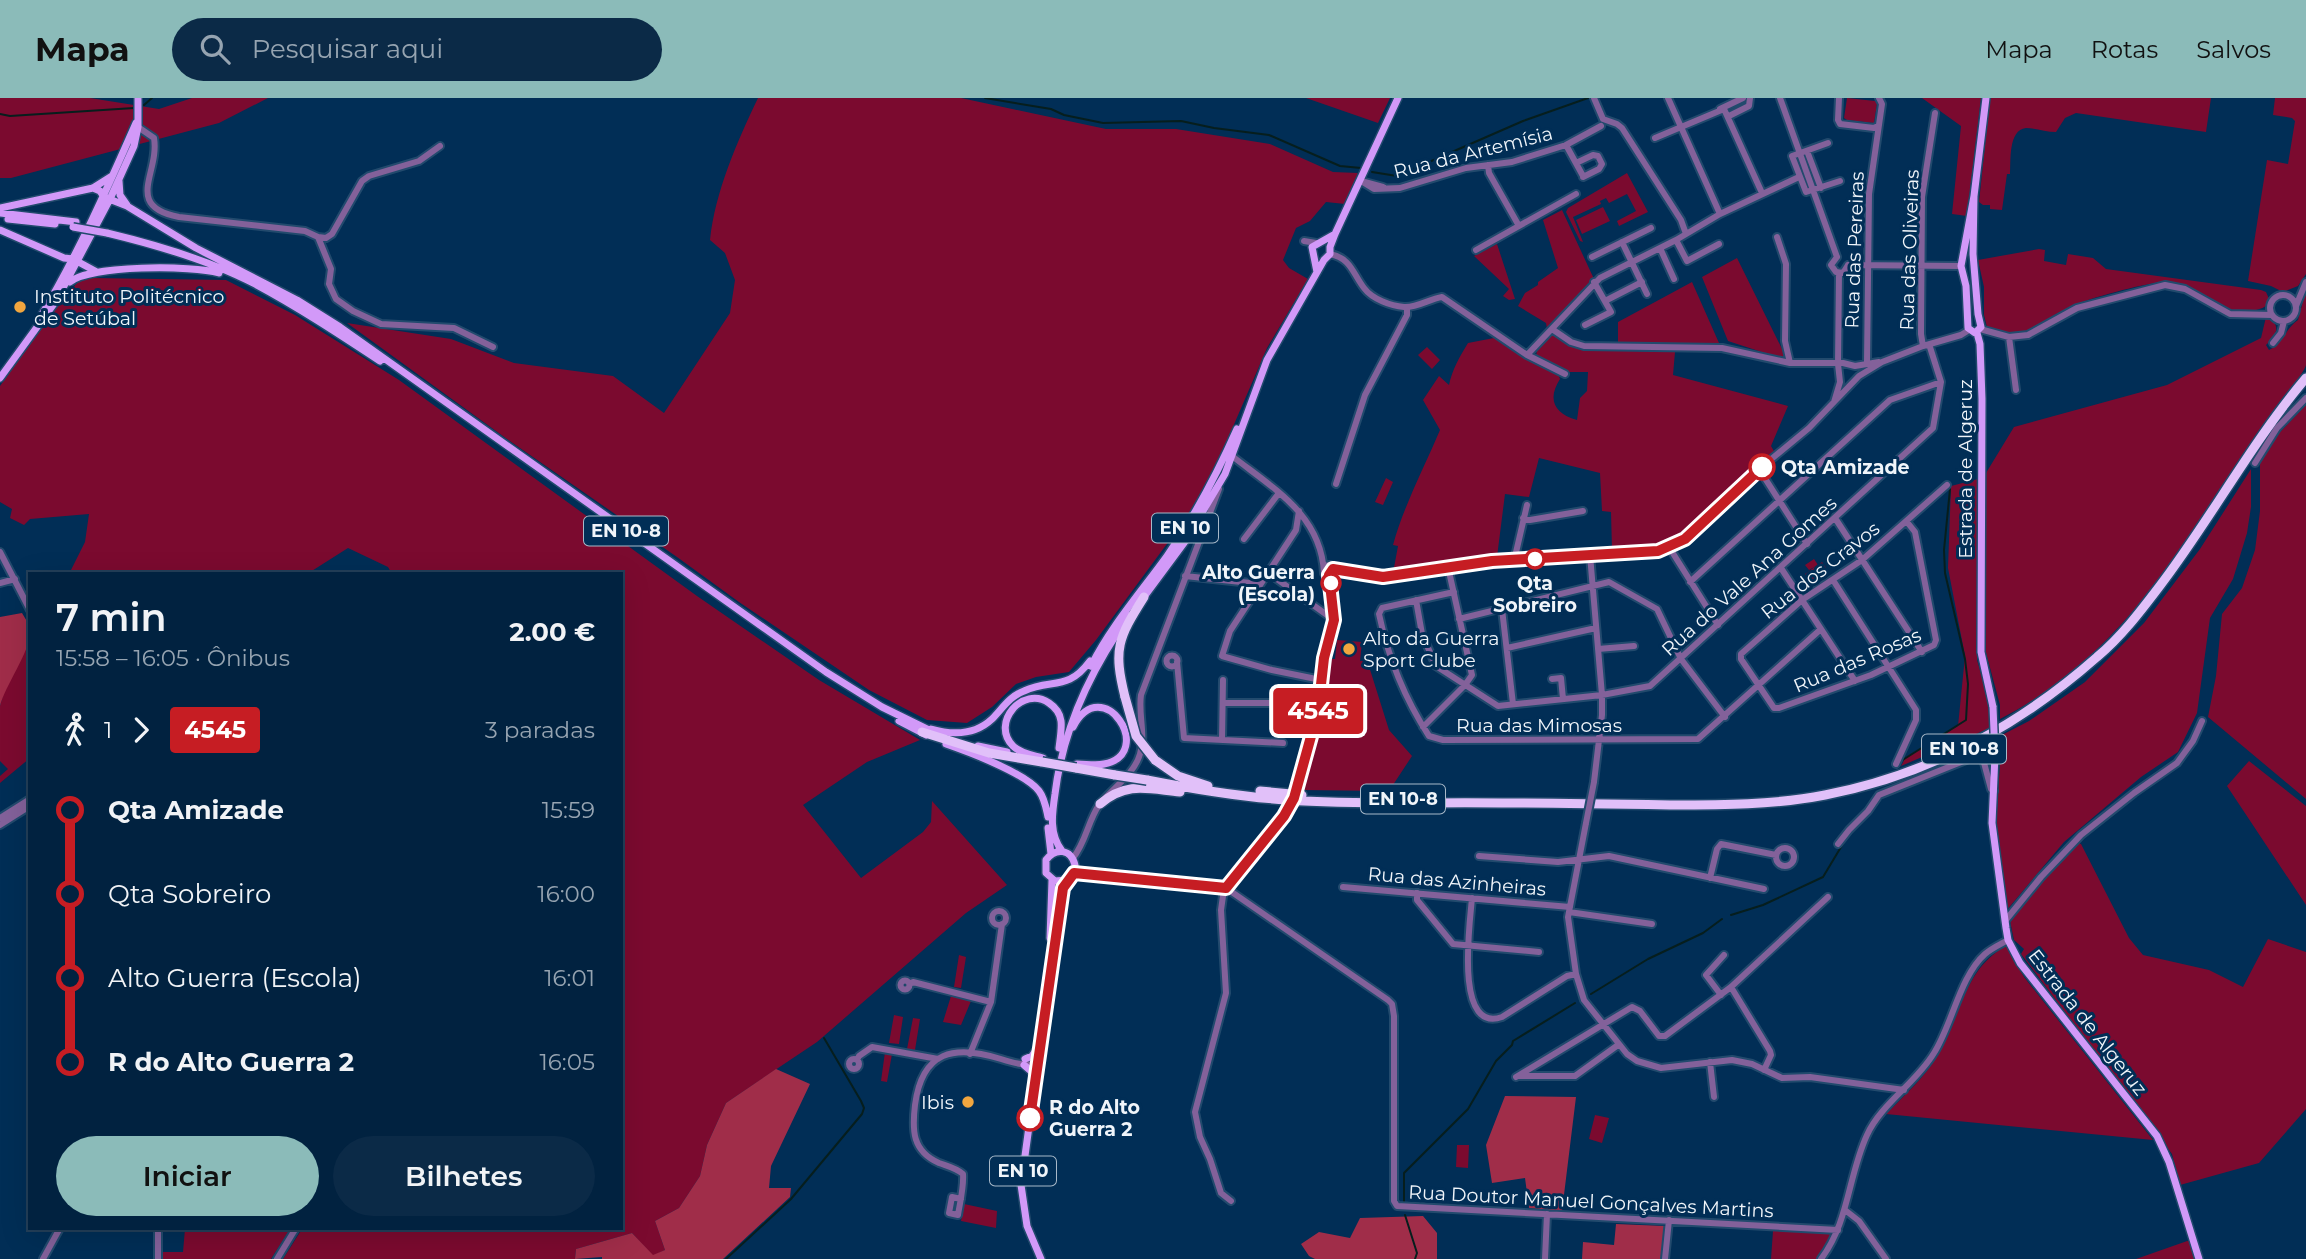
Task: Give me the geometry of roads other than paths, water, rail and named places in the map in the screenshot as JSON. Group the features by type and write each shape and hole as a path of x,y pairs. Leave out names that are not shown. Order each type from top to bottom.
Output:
{"highway":[{"name":"EN 10-8","path":"1147,778 1238,795 1331,803 1695,805 1773,802 1822,796 1912,771 1964,749 2008,725 2052,695 2100,655 2136,617 2188,549 2267,427 2306,378"},
{"path":"1144,597 1127,625 1118,649 1118,669 1136,736 1155,760 1178,776 1213,787"},
{"name":"EN 10-8","path":"923,730 989,753 1213,787 1331,798 1439,799 1461,802"},
{"path":"1100,804 1116,792 1133,787 1238,795"}],"main road":[{"path":"0,213 93,188 117,176 134,146 139,117 138,98"},
{"name":"EN 10","path":"1051,854 1048,817 1068,715 1101,646 1168,554 1212,484 1272,349 1328,254 1398,98"},
{"name":"Estrada de Algeruz","path":"1986,98 1962,267 1966,314 1975,328 1980,344 1981,652 1993,707 1995,791 1992,823 2008,940 2020,963 2157,1136 2169,1162 2199,1259"},
{"path":"0,378 49,313 65,286 117,176 139,117"},
{"path":"117,176 120,195 127,206"},
{"path":"93,188 273,291"},
{"name":"Estrada de Algeruz","path":"1974,196 1975,328"},
{"name":"EN 10-8","path":"0,213 108,231 184,255 273,291 426,390 826,672 853,695 876,709 923,730"},
{"path":"0,230 68,260 76,260 97,272"},
{"path":"1315,247 1335,234"},
{"path":"1315,247 1325,242 1328,254"},
{"path":"1315,247 1328,254"},
{"path":"1315,247 1317,272"},
{"path":"51,253 61,263 64,277"},
{"path":"24,344 76,260"},
{"path":"1962,267 1968,272 1973,267"},
{"path":"65,286 80,275 97,272 207,269 273,291"},
{"name":"EN 10","path":"1062,851 1055,841 1052,820 1061,747 1073,718 1092,674 1114,637 1184,543 1225,474 1251,400"},
{"path":"923,730 946,733 972,731 990,721 1013,696 1022,691 1056,685 1078,675 1101,646"},
{"path":"1042,760 1020,751 1008,739 1006,723 1015,705 1031,698 1051,704 1062,722 1061,747"},
{"path":"1061,747 1078,717 1089,709 1108,710 1123,722 1127,733 1126,744 1121,753 1102,764 1076,766"},
{"path":"923,730 1032,784 1043,797 1048,817"},
{"path":"1062,851 1073,858 1074,873 1067,880 1058,882 1052,880 1045,869 1046,860 1051,854 1062,851"},
{"name":"EN 10","path":"1047,987 1052,880"},
{"name":"EN 10","path":"1041,1259 1027,1226 1021,1196 1047,987 1063,888 1067,880"},
{"path":"1036,1081 1024,1062 1034,1054 1041,1043"}],"street":[{"path":"1594,98 1603,119 1622,128 1682,220 1686,234"},
{"path":"1668,98 1720,214"},
{"path":"1655,138 1744,98"},
{"path":"1729,116 1749,106 1750,98"},
{"path":"1780,98 1837,257"},
{"path":"1839,98 1840,124 1874,128 1878,126"},
{"name":"Rua das Pereiras","path":"1867,363 1870,182 1882,104 1880,98"},
{"path":"1720,109 1726,110 1762,193"},
{"name":"Rua das Oliveiras","path":"1926,345 1921,334 1922,197 1935,113"},
{"name":"Rua da Artemísia","path":"1361,181 1374,189 1400,188 1466,168 1512,162 1566,145 1601,126"},
{"path":"138,127 154,138 156,148 146,183 147,197 154,208 179,217 305,232 326,238 332,234 362,181 369,176 419,160 440,146"},
{"path":"1828,144 1792,156 1806,192 1840,181"},
{"path":"1566,145 1576,163"},
{"path":"1807,151 1821,188"},
{"path":"1488,165 1489,173 1519,226"},
{"path":"1527,355 1594,282 1720,214 1799,177"},
{"path":"1476,250 1576,194"},
{"path":"1592,257 1651,228"},
{"path":"318,237 331,269 329,284 336,299 353,311 381,324 454,328 493,347"},
{"path":"1777,237 1786,264 1784,341 1790,363"},
{"path":"1676,240 1687,261 1719,244"},
{"path":"1622,242 1647,294"},
{"path":"1660,248 1674,279"},
{"path":"1328,254 1348,263 1371,295 1407,307 1442,297 1527,355 1565,374"},
{"path":"1837,257 1843,257 1848,265"},
{"path":"1837,257 1831,265 1833,270 1839,273 1845,271 1848,265"},
{"path":"1848,265 1962,267"},
{"path":"1839,273 1838,364 1840,381 1846,386 1851,384"},
{"path":"1585,325 1611,312 1594,282"},
{"path":"1605,301 1642,282"},
{"path":"2290,296 2304,284"},
{"path":"2269,307 2277,320 2284,321 2292,317 2304,284"},
{"path":"1232,456 1299,511 1313,529 1325,566 1324,573 1383,577 1448,567 1641,553 1670,547 1685,539 1759,469 1809,428 1859,376 1882,362 1926,345 1975,328 2009,337 2028,335 2077,308 2165,285 2185,289 2230,314 2272,315"},
{"path":"2259,314 2269,307 2276,296 2283,294 2290,296 2296,308"},
{"path":"1336,484 1362,402 1406,315 1407,307"},
{"path":"2273,343 2281,333 2284,321"},
{"path":"1552,329 1571,342 1584,346 1722,348 1790,363 1855,366 1861,371 1859,376"},
{"path":"2009,337 2017,390"},
{"name":"Rua do Vale Ana Gomes","path":"1513,704 1602,695 1647,687 1681,659 1933,428 1941,382 1926,345"},
{"path":"1833,403 1845,370 1867,363 1882,362"},
{"path":"1690,582 1889,400 1941,382"},
{"path":"2255,463 2277,428 2306,398"},
{"path":"1759,469 1807,544"},
{"path":"1073,858 1100,804 1132,770 1139,758 1142,745 1139,704 1141,695 1225,474"},
{"name":"Rua dos Cravos","path":"1759,686 1741,659 1741,654 1802,600 1863,560 1947,485"},
{"path":"1244,539 1279,493"},
{"path":"1514,561 1527,505"},
{"path":"1299,511 1296,530 1226,640 1222,656 1321,680"},
{"path":"1523,518 1530,520 1583,511"},
{"path":"1835,518 1922,652"},
{"name":"Rua das Rosas","path":"1759,686 1772,706 1779,708 1856,681 1934,645 1936,640 1915,532 1907,522"},
{"path":"1670,547 1718,625"},
{"path":"0,552 28,606"},
{"path":"1590,555 1602,695 1600,741 1569,909 1576,974 1582,998 1618,1045 1637,1061 1661,1068 1744,1061 1782,1078 1810,1077 1904,1090"},
{"path":"1448,567 1454,592 1460,619 1471,671 1471,677 1423,727 1390,657 1379,614 1382,608 1454,592"},
{"path":"1781,568 1856,681"},
{"path":"1267,572 1334,620"},
{"path":"1231,1202 1224,1198 1218,1186 1200,1137 1195,1112 1226,992 1221,920 1223,896 1226,888 1284,816 1294,798 1319,703 1321,680 1334,620 1331,572"},
{"path":"1185,576 1260,584"},
{"path":"0,583 15,579"},
{"path":"1833,580 1917,713 1896,764"},
{"path":"1460,619 1609,582 1657,609 1681,659 1725,717"},
{"path":"1416,600 1422,634 1434,663 1498,706 1513,704 1502,609"},
{"path":"1507,648 1596,628"},
{"name":"Rua das Mimosas","path":"1423,727 1429,736 1443,740 1693,740 1705,735 1821,629"},
{"path":"1159,644 1175,659 1184,737 1283,743"},
{"path":"1598,649 1634,646"},
{"path":"1552,679 1561,678 1563,699"},
{"path":"1222,740 1223,680"},
{"path":"1223,703 1319,703"},
{"path":"2005,921 2041,877 2081,835 2177,763 2193,741 2202,721"},
{"path":"1838,844 1879,795 1976,756 1983,759 1991,789 1995,791"},
{"path":"0,818 28,800"},
{"path":"0,825 28,807"},
{"path":"1710,878 1717,849 1721,844 1776,855"},
{"path":"1479,856 1558,862 1609,856 1764,889"},
{"name":"Rua Doutor Manuel Gonçalves Martins","path":"1074,873 1226,888 1392,1004 1395,1204 1403,1207 1838,1230"},
{"name":"Rua das Azinheiras","path":"1343,887 1569,909 1652,924"},
{"path":"1417,893 1417,900 1453,944 1539,952"},
{"path":"1618,1045 1575,1076 1516,1076 1629,1008 1635,1007 1656,1034 1662,1037 1731,987 1828,897"},
{"path":"1472,898 1466,967 1476,1009 1484,1018 1490,1020 1502,1017 1567,976 1576,974"},
{"path":"971,1054 991,1002 1002,924"},
{"path":"1821,1259 1838,1230 1855,1166 1875,1119 1934,1054 1966,983 1980,959 2008,940"},
{"path":"1721,995 1706,975 1724,956"},
{"path":"910,984 913,982 991,1002"},
{"path":"1731,987 1770,1051 1771,1055 1764,1070"},
{"path":"857,1060 872,1047 938,1059"},
{"path":"961,1199 963,1174 927,1156 918,1145 912,1129 918,1082 929,1065 953,1053 1038,1064"},
{"path":"1710,1062 1714,1097"},
{"path":"1882,1088 1888,1097 1886,1108"},
{"path":"1845,1210 1859,1221 1886,1259"},
{"path":"1545,1259 1547,1214"},
{"path":"1665,1259 1669,1220"},
{"path":"43,1259 59,1230"},
{"path":"158,1230 158,1259"},
{"path":"276,1259 295,1230"}],"waterway":[{"path":"144,105 152,98"},
{"path":"985,98 1051,109 1064,115 1103,123 1181,121 1269,135 1340,166 1361,168"},
{"path":"1372,172 1397,176 1523,121 1588,98"},
{"path":"0,114 10,116 134,108"},
{"path":"1898,767 1901,761 1966,720 1968,684 1965,659 1945,573 1944,550 1950,489"},
{"path":"1731,915 1763,905 1823,877 1847,837"},
{"path":"1591,994 1648,959 1703,933 1722,919"},
{"path":"1404,1203 1404,1173 1468,1109 1496,1061 1513,1041 1575,1003"},
{"path":"726,1259 791,1199 862,1114 864,1108 861,1101 824,1038"},
{"path":"1405,1215 1417,1253 1415,1259"}],"place":[{"name":"Instituto Politécnico de Setúbal","path":"20,307"},
{"name":"Qta Amizade","path":"1762,467"},
{"name":"Qta Sobreiro","path":"1535,559"},
{"name":"Alto Guerra (Escola)","path":"1331,583"},
{"name":"Alto da Guerra Sport Clube","path":"1349,649"},
{"name":"Ibis","path":"968,1102"},
{"name":"R do Alto Guerra 2","path":"1030,1118"}]}
